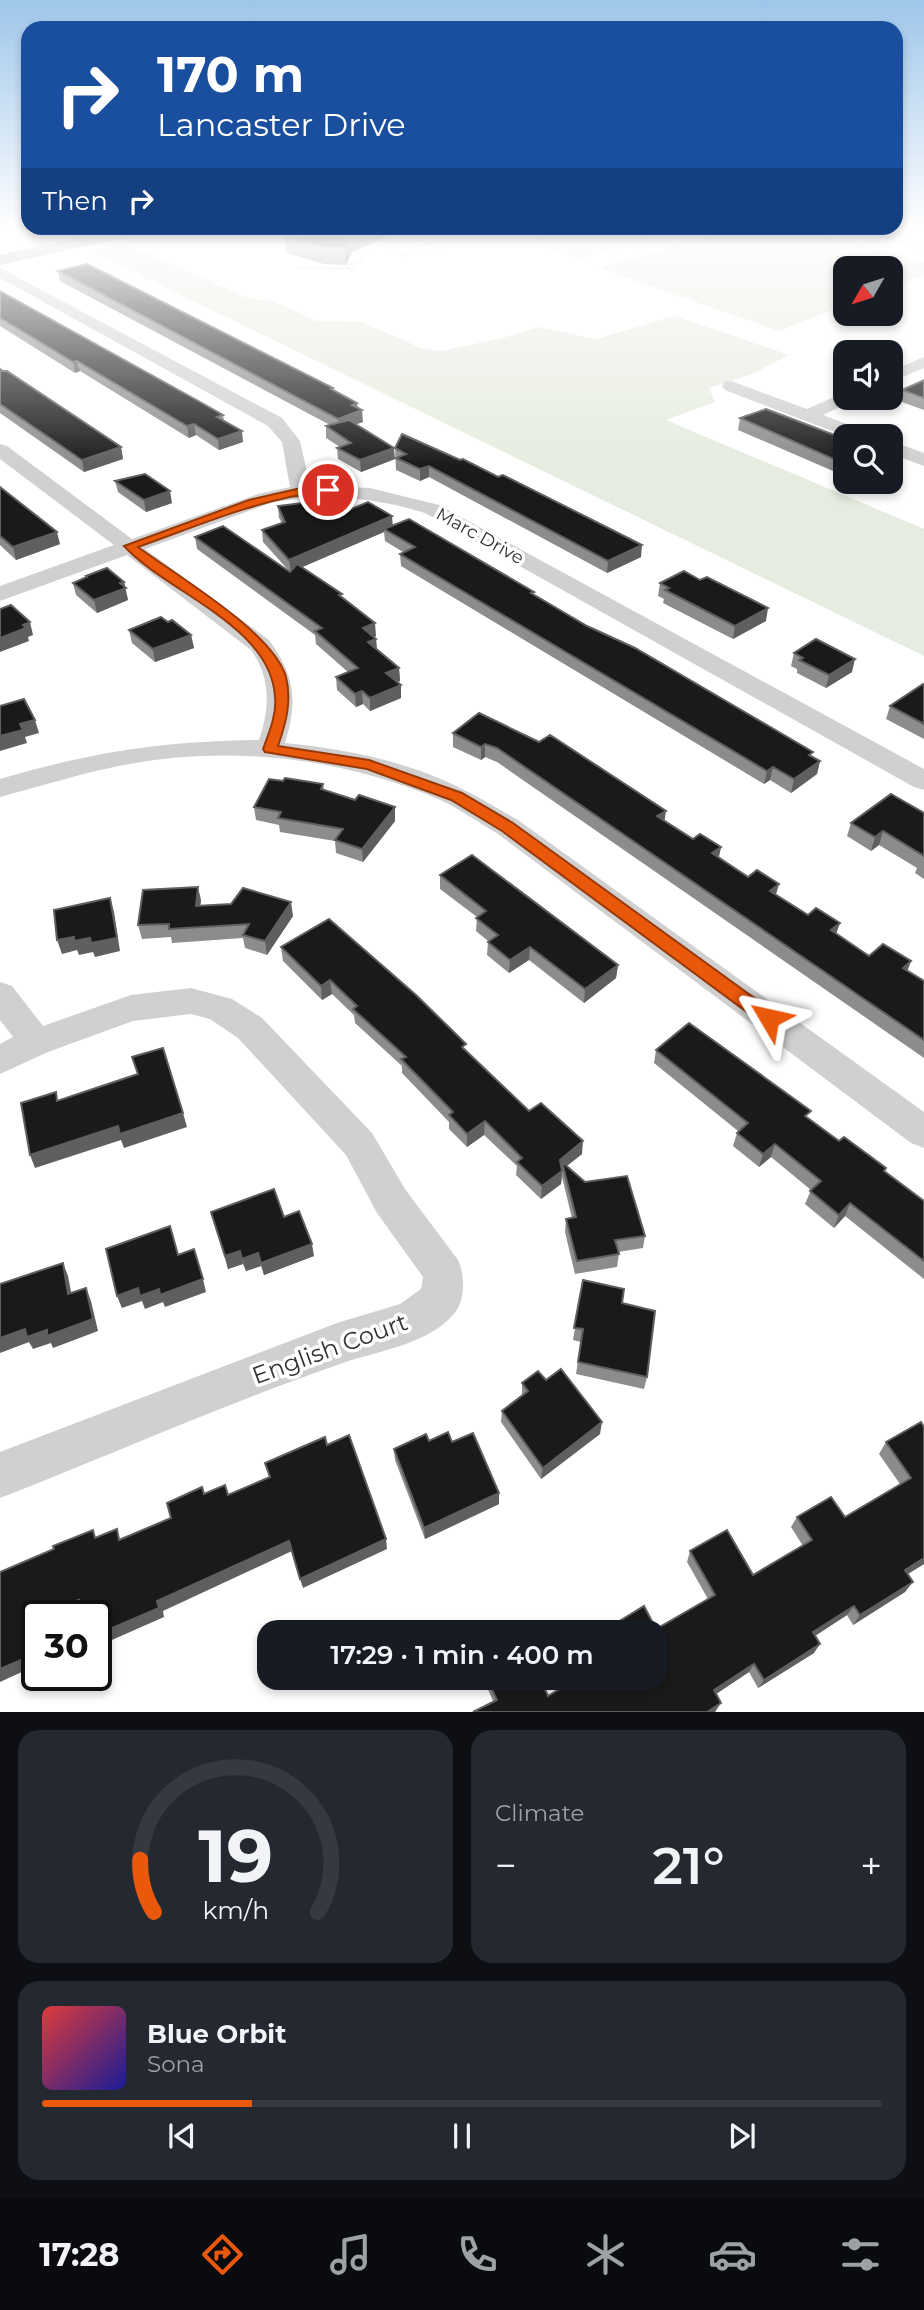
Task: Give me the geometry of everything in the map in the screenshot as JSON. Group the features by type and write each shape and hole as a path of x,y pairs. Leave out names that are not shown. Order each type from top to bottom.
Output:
{"street":[{"path":"66,308 275,422 291,441 301,491"},
{"path":"903,372 924,362"},
{"path":"731,386 833,425"},
{"path":"808,415 833,403"},
{"path":"0,450 246,632 267,653 279,676 283,699 270,749"},
{"path":"903,452 924,460"},
{"name":"Marc Drive","path":"0,594 238,506 301,491 375,494 432,509 924,782"},
{"path":"0,788 43,774 130,754 183,748 270,749 369,765 429,785 487,813 924,1132"},
{"path":"0,995 36,1042"},
{"name":"English Court","path":"0,1060 36,1042 131,1008 191,1001 220,1008 250,1028 359,1144 391,1201 443,1273 440,1300 411,1321 337,1344 0,1475"}],"shaded area":[{"path":"207,308 288,308 316,321 362,322 421,348 441,351 538,327 596,339 675,316 789,355 750,375 709,388 715,402 666,420 833,491 833,494 841,494 924,529 924,656"},
{"path":"713,308 833,308 779,331"}],"building":[{"path":"0,308 30,308 223,415 217,417 242,431 218,439 194,424 187,426 0,318"},
{"path":"128,308 174,308 333,388 331,389 357,403 352,405 362,410 338,419"},
{"path":"0,369 7,371 121,447 82,460 0,404"},
{"path":"924,380 924,398 903,390"},
{"path":"766,409 833,434 833,459 740,418"},
{"path":"349,420 394,448 360,460 337,448 351,443 326,426"},
{"path":"402,434 463,459 498,477 503,475 642,545 608,561 429,466 420,469 396,458 406,454 395,448"},
{"path":"145,474 170,491 144,500 115,481"},
{"path":"0,487 57,532 13,547 0,536"},
{"path":"318,501 326,519 368,502 392,516 289,560 262,530 285,522 278,506"},
{"path":"409,519 587,626 635,648 813,752 809,755 820,761 794,779 773,767 767,771 400,554 415,547 384,529"},
{"path":"223,526 290,572 297,564 342,594 339,595 375,623 363,628 376,639 368,642 399,668 386,673 401,685 370,698 362,691 355,694 336,677 358,668 315,631 322,628 195,537"},
{"path":"107,568 124,582 120,583 126,588 94,600 73,583 86,576"},
{"path":"684,571 700,580 707,577 768,608 735,626 665,590 669,588 660,583"},
{"path":"11,605 30,622 23,625 26,628 0,638 0,609"},
{"path":"161,617 168,622 172,620 191,635 153,649 129,630"},
{"path":"816,639 855,659 829,675 799,660 803,658 794,653"},
{"path":"924,685 924,724 890,706"},
{"path":"24,699 35,720 20,724 23,730 0,736 0,706"},
{"path":"479,713 539,742 550,735 666,811 657,816 693,839 700,834 721,847 712,853 748,877 757,870 779,884 770,891 808,915 816,908 840,923 831,930 869,956 883,944 911,961 903,968 924,981 924,1040 497,748 485,744 481,747 453,733"},
{"path":"285,778 323,784 321,789 355,800 359,795 395,807 362,849 335,840 343,829 278,818 281,812 254,807 269,779 283,781"},
{"path":"891,794 924,813 924,856 883,831 875,837 851,823"},
{"path":"472,855 618,965 585,989 530,947 510,960 488,942 498,935 476,918 486,911 440,875"},
{"path":"198,887 196,906 231,904 243,888 291,902 265,941 243,935 249,924 169,929 169,924 138,925 143,890"},
{"path":"110,898 117,938 91,943 90,938 57,940 54,910"},
{"path":"329,919 416,995 466,1044 462,1047 529,1111 541,1103 583,1141 560,1160 562,1171 542,1186 517,1162 522,1158 485,1121 467,1134 449,1115 453,1112 401,1059 406,1057 353,1009 357,1006 330,980 321,986 281,947"},
{"path":"689,1023 811,1111 805,1116 839,1141 844,1137 924,1201 924,1261 850,1203 839,1215 810,1191 821,1181 775,1144 763,1154 737,1133 748,1123 656,1050"},
{"path":"163,1048 183,1113 120,1134 118,1126 30,1155 21,1103 56,1092 57,1101 138,1074 132,1057"},
{"path":"562,1162 585,1182 627,1176 645,1236 615,1240 619,1254 577,1261 566,1219 576,1217"},
{"path":"274,1189 284,1217 299,1211 312,1244 261,1263 258,1253 242,1259 240,1251 225,1256 211,1212"},
{"path":"170,1226 178,1255 194,1249 203,1279 160,1295 159,1289 140,1296 138,1288 117,1296 106,1249"},
{"path":"63,1263 68,1294 86,1288 93,1319 47,1336 47,1330 27,1337 25,1329 0,1338 0,1284"},
{"path":"583,1280 624,1289 622,1303 655,1311 647,1377 578,1362 583,1329 574,1328"},
{"path":"561,1369 602,1422 543,1468 502,1411 528,1391 522,1383 538,1371 546,1380"},
{"path":"921,1422 924,1427 924,1558 905,1570 913,1582 860,1615 854,1606 813,1632 820,1644 764,1680 754,1664 714,1690 721,1703 707,1712 473,1712 497,1700 492,1690 545,1690 548,1696 558,1690 667,1690 667,1623 715,1595 690,1551 727,1530 753,1575 812,1540 797,1517 831,1497 845,1517 911,1478 886,1442"},
{"path":"448,1432 452,1442 473,1433 499,1493 424,1528 394,1449 426,1434 429,1441"},
{"path":"349,1435 386,1539 300,1579 289,1541 157,1601 159,1608 112,1628 112,1600 21,1600 21,1660 0,1669 0,1572 93,1530 95,1538 117,1529 119,1540 171,1518 167,1503 202,1487 204,1494 225,1485 228,1495 270,1477 265,1463 325,1437 327,1445"},
{"path":"644,1606 651,1620 621,1620"}],"route":[{"path":"328,490 301,491 238,506 130,546 246,632 267,653 279,676 283,699 270,749 369,765 456,796 508,827 769,1018"}]}
